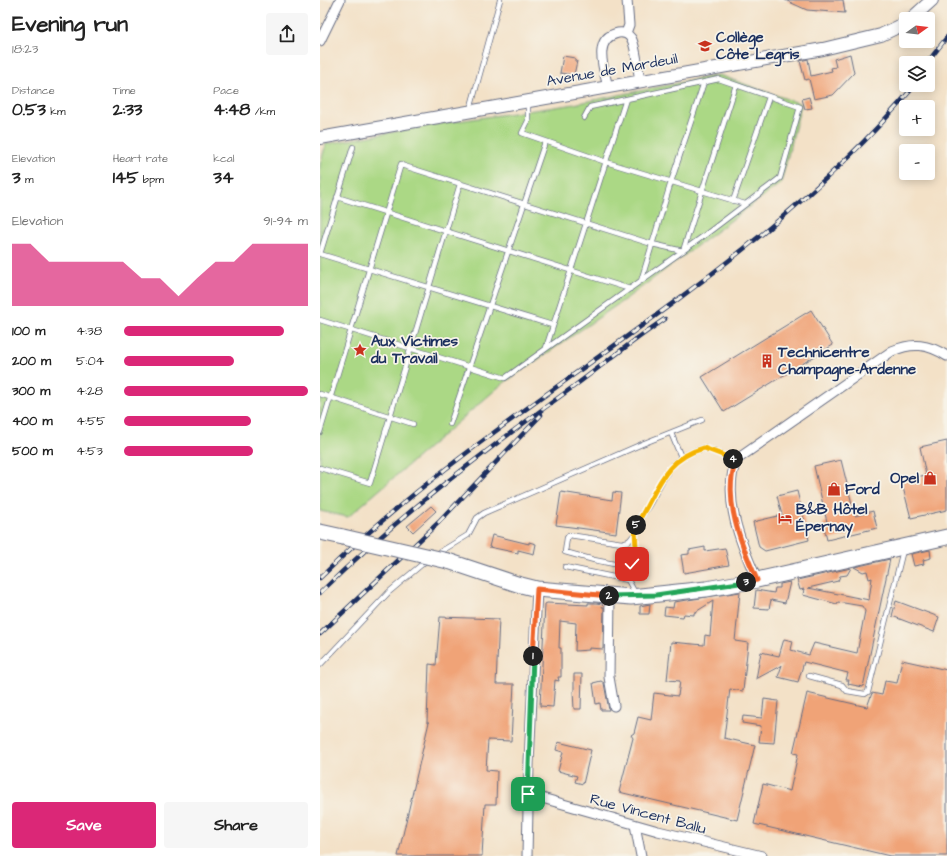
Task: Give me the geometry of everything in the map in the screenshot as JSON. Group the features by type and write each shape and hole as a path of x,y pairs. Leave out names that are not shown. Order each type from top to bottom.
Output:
{"main road":[{"path":"320,532 448,561 495,568 568,586 588,594"},
{"path":"448,561 517,584 537,589 636,597 706,589 757,580 947,537"}],"street":[{"path":"320,41 340,0"},
{"path":"626,33 629,25 627,0"},
{"path":"919,12 932,0"},
{"name":"Avenue de Mardeuil","path":"320,138 855,42 881,35 899,26"},
{"path":"608,87 601,51 603,42 610,36 618,33 626,33 632,39 640,81"},
{"path":"757,580 738,530 730,493 731,474 736,460 892,351 907,346 922,345 934,348 947,356"},
{"path":"527,856 528,794 537,589"},
{"path":"610,596 609,677 614,706"},
{"name":"Rue Vincent Ballu","path":"528,794 742,854 762,856"},
{"path":"635,825 641,856"}],"lane":[{"path":"470,111 472,98 500,0"},
{"path":"320,320 505,378 683,251 780,178 800,107 719,79 590,107 584,118"},
{"path":"640,281 704,82"},
{"path":"683,251 736,85"},
{"path":"733,200 769,97"},
{"path":"546,348 552,325 626,99"},
{"path":"528,101 528,121 522,133 606,162 745,204"},
{"path":"450,424 545,142"},
{"path":"353,147 320,254 370,268 552,325"},
{"path":"320,432 401,164 652,244 683,251"},
{"path":"320,468 370,483 460,184"},
{"path":"337,197 509,249 630,288"},
{"path":"320,394 414,424"},
{"path":"320,665 364,618 411,572 440,551 468,535 480,516 566,477 702,420"},
{"path":"671,434 681,457"},
{"path":"634,535 637,545 635,559 629,567 565,552 567,538 569,535 622,543 629,541 634,535 636,526 665,474 673,463 681,457 704,448 736,460"},
{"path":"809,676 842,685 847,691 865,694 868,692 903,546"},
{"path":"565,567 628,580 633,586 636,597"}],"green space":[{"path":"719,75 801,104 781,183 627,298 501,385 348,517 320,511 320,165 326,144 444,123 569,105"}],"building":[{"path":"785,0 843,0 845,13 807,10"},
{"path":"850,54 854,73 833,95 814,99 809,79 805,80 800,61 808,59 811,76 832,71 831,68 836,67 834,59"},
{"path":"563,56 575,58 575,61 577,61 574,75 560,73"},
{"path":"809,97 812,108 805,109 802,99"},
{"name":"Technicentre Champagne-Ardenne","path":"811,310 833,345 724,412 702,377"},
{"name":"Opel","path":"947,441 947,510 911,518 901,480 926,475 920,447"},
{"name":"Ford","path":"841,460 855,516 873,511 877,528 827,540 823,523 827,522 814,466"},
{"name":"B&B Hôtel Épernay","path":"797,491 809,540 765,551 759,547 753,522 782,515 777,496"},
{"path":"561,492 612,500 613,492 621,493 616,533 556,525"},
{"path":"431,506 436,511 413,532 407,526"},
{"path":"492,535 529,544 529,542 536,544 534,554 518,550 518,553 489,547"},
{"path":"705,547 705,551 725,548 729,565 684,573 681,555 689,554 689,550"},
{"path":"930,550 931,558 923,560 924,564 914,566 911,554"},
{"path":"890,559 863,687 848,684 849,680 846,680 848,673 804,662 798,682 778,677 782,665 756,679 761,652 779,656 784,639 793,641 791,650 809,655 814,643 857,653 865,611 862,606 838,602 837,604 803,595 804,589 800,590 797,580 851,568 847,575 840,576 838,581 808,588 869,600 872,578 869,579 867,571 863,572 854,567"},
{"path":"790,582 785,603 771,600 769,609 754,608 756,590 774,593 775,588 780,588 780,584"},
{"path":"740,592 735,641 748,643 743,691 730,689 724,738 755,745 737,820 619,792 633,738 631,735 634,733 638,717 651,720 654,693 678,696 680,681 667,680 671,642 704,645 705,635 710,636 713,601 694,613 694,615 684,614 683,617 664,615 665,607 673,608 674,602"},
{"path":"896,601 939,617 934,632 892,616"},
{"path":"588,603 596,603 603,604 602,607 604,607 603,649 589,648 589,650 575,651 576,623 560,621 559,648 561,648 561,677 558,677 559,681 555,680 553,707 540,706 545,604 588,605"},
{"path":"650,604 649,614 640,614 640,606"},
{"path":"440,617 499,619 496,684 514,684 511,741 488,740 486,770 497,771 496,804 485,804 482,856 398,856 429,722 427,722 429,664 436,665"},
{"path":"902,660 947,670 947,856 890,856 754,824 763,784 790,791 798,754 793,753 807,693 867,707 872,693 882,695 885,681 897,683"},
{"path":"574,674 582,674 581,709 574,709"},
{"path":"601,681 604,683 609,710 601,710 600,703 596,704 593,683"},
{"path":"764,699 778,701 774,743 759,742 761,726 742,723 743,716 762,718"},
{"path":"558,742 591,750 583,784 575,782 577,776 558,771 563,752 556,750"}],"railway":[{"path":"932,56 947,37"},
{"path":"320,578 392,513 467,452 702,281 777,221 849,156 908,92"},
{"path":"320,593 380,537 443,485 507,435 665,319"},
{"path":"320,634 439,522 541,415"}],"place":[{"name":"Collège Côte Legris","path":"705,46"},
{"name":"Aux Victimes du Travail","path":"360,350"},
{"name":"Technicentre Champagne-Ardenne","path":"767,361"},
{"name":"Opel","path":"930,478"},
{"name":"Ford","path":"834,489"},
{"name":"B&B Hôtel Épernay","path":"785,518"}],"route":[{"path":"528,794 537,589 631,597 706,589 757,580 749,563 738,530 730,493 731,474 736,460 704,448 698,449 681,457 673,463 665,474 649,506 636,526 634,535 637,545 635,559 632,564"}]}
